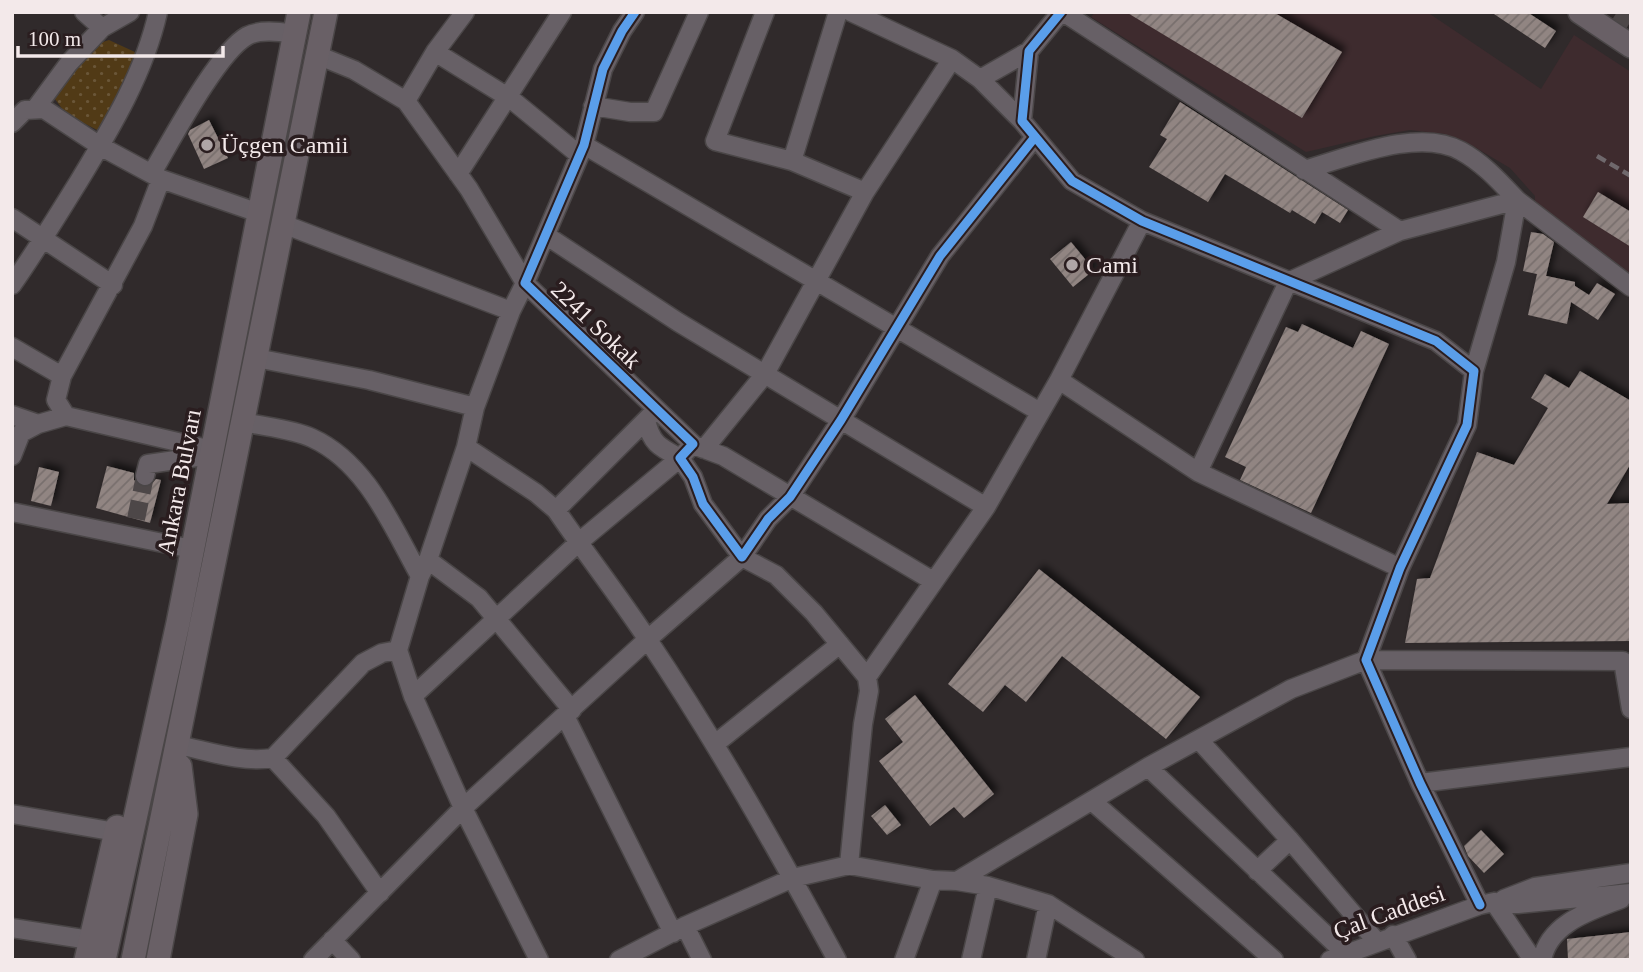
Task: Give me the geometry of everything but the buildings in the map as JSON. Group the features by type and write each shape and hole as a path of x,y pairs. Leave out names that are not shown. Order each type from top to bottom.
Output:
{"main road":[{"name":"Ankara Bulvarı","path":"133,960 326,12"},
{"path":"1580,12 1631,46"},
{"name":"Ankara Bulvarı","path":"104,960 212,453 297,23"},
{"path":"88,950 123,796 152,733"},
{"path":"158,960 186,814 178,745"}],"street":[{"path":"84,12 102,28"},
{"path":"35,109 69,63 102,28 130,12"},
{"path":"12,285 119,116 153,32 158,12"},
{"path":"406,101 435,52 465,12"},
{"path":"458,174 562,12"},
{"name":"2241 Sokak","path":"635,12 603,69 581,149 526,283 652,414 698,447 723,456 933,581"},
{"path":"593,106 631,112 654,112 699,12"},
{"path":"765,12 715,141 792,161 864,192"},
{"path":"792,161 838,12"},
{"path":"851,12 952,59 980,79 1021,121 1072,181 1142,221 1436,341 1474,371"},
{"path":"980,79 1007,66 1029,51 1055,14 1401,230"},
{"path":"66,416 56,400 62,376 143,226 156,176 207,82 232,47 248,34 271,32 297,23"},
{"path":"1021,121 1029,51"},
{"path":"435,52 581,149 896,327 1040,412"},
{"path":"317,55 354,70 406,101 458,174 526,283 511,311 475,407 466,447 428,560 420,576 398,650 412,696 463,808 539,960"},
{"path":"412,696 579,542 680,458 698,447 765,374 864,192 952,59"},
{"path":"12,123 25,110 44,108 100,146 156,176 259,213"},
{"path":"313,960 463,808 742,557 768,519 790,497 940,256 1035,137"},
{"path":"1304,170 1383,147 1426,141 1458,149 1488,169 1517,200 1631,287"},
{"path":"1198,472 1288,282 1401,230 1517,200"},
{"path":"1517,200 1506,262 1474,371 1467,425 1400,568 1366,660 1420,783 1487,904 1533,960"},
{"path":"12,218 113,285"},
{"path":"867,677 986,507 1059,380 1142,221"},
{"path":"283,224 511,311"},
{"path":"547,236 678,322 986,507"},
{"path":"12,347 62,376"},
{"path":"256,358 369,380 475,407"},
{"path":"1059,380 1198,472 1400,568"},
{"path":"652,414 650,436 663,449 680,458 693,477 709,513 742,557 776,575 814,613 867,677 869,691 863,724 849,864"},
{"path":"556,510 652,414"},
{"path":"12,415 38,424"},
{"path":"12,456 21,433 38,424 66,416 212,453"},
{"path":"243,422 310,437 331,449 360,476 381,505 420,576"},
{"path":"156,437 147,470 212,453"},
{"path":"466,447 536,493 556,510 648,639 715,744 837,960"},
{"path":"12,512 134,528 192,549"},
{"path":"428,560 479,598 531,658 568,713 679,929 702,960"},
{"path":"715,744 840,644"},
{"path":"178,745 241,758 272,758 363,663 382,653 398,650"},
{"path":"957,881 1148,767 1291,689 1366,660 1623,661 1631,709"},
{"path":"1199,740 1290,840 1407,960"},
{"path":"1420,783 1631,757"},
{"path":"272,758 326,816 380,892"},
{"path":"1148,767 1256,871 1337,956"},
{"path":"1093,802 1274,960"},
{"path":"12,814 116,832"},
{"path":"1256,871 1290,840"},
{"path":"619,960 679,929 793,878 849,864 988,887 1048,904 1135,960"},
{"path":"1487,904 1535,887 1631,873"},
{"path":"904,960 933,880"},
{"path":"971,960 988,887"},
{"path":"1542,960 1548,941 1557,930 1631,894"},
{"name":"Çal Caddesi","path":"1337,956 1487,904 1518,904 1631,894"},
{"path":"1036,960 1048,904"},
{"path":"12,928 88,950"},
{"path":"332,940 351,960"}],"shaded area":[{"path":"1095,12 1427,12 1541,89 1574,35 1631,72 1631,298 1534,221 1535,196 1510,168 1466,142 1445,134 1410,130 1306,152 1091,17"},
{"path":"109,40 137,53 103,133 66,114 52,95 97,44"}],"tunnel":[{"path":"1617,12 1631,21"},
{"path":"136,519 145,476"}],"railway":[{"path":"1597,156 1631,176"}],"cycle path":[{"path":"635,12 603,69 584,145 525,283 693,444 680,458 693,477 703,504 742,557 768,519 790,497 841,420 940,256 1035,137"},
{"path":"1061,12 1029,51 1022,121 1072,181 1142,221 1436,341 1474,371 1467,425 1400,568 1366,660 1420,783 1480,905"}],"place":[{"name":"Üçgen Camii","path":"207,145"},
{"name":"Cami","path":"1072,265"}]}
